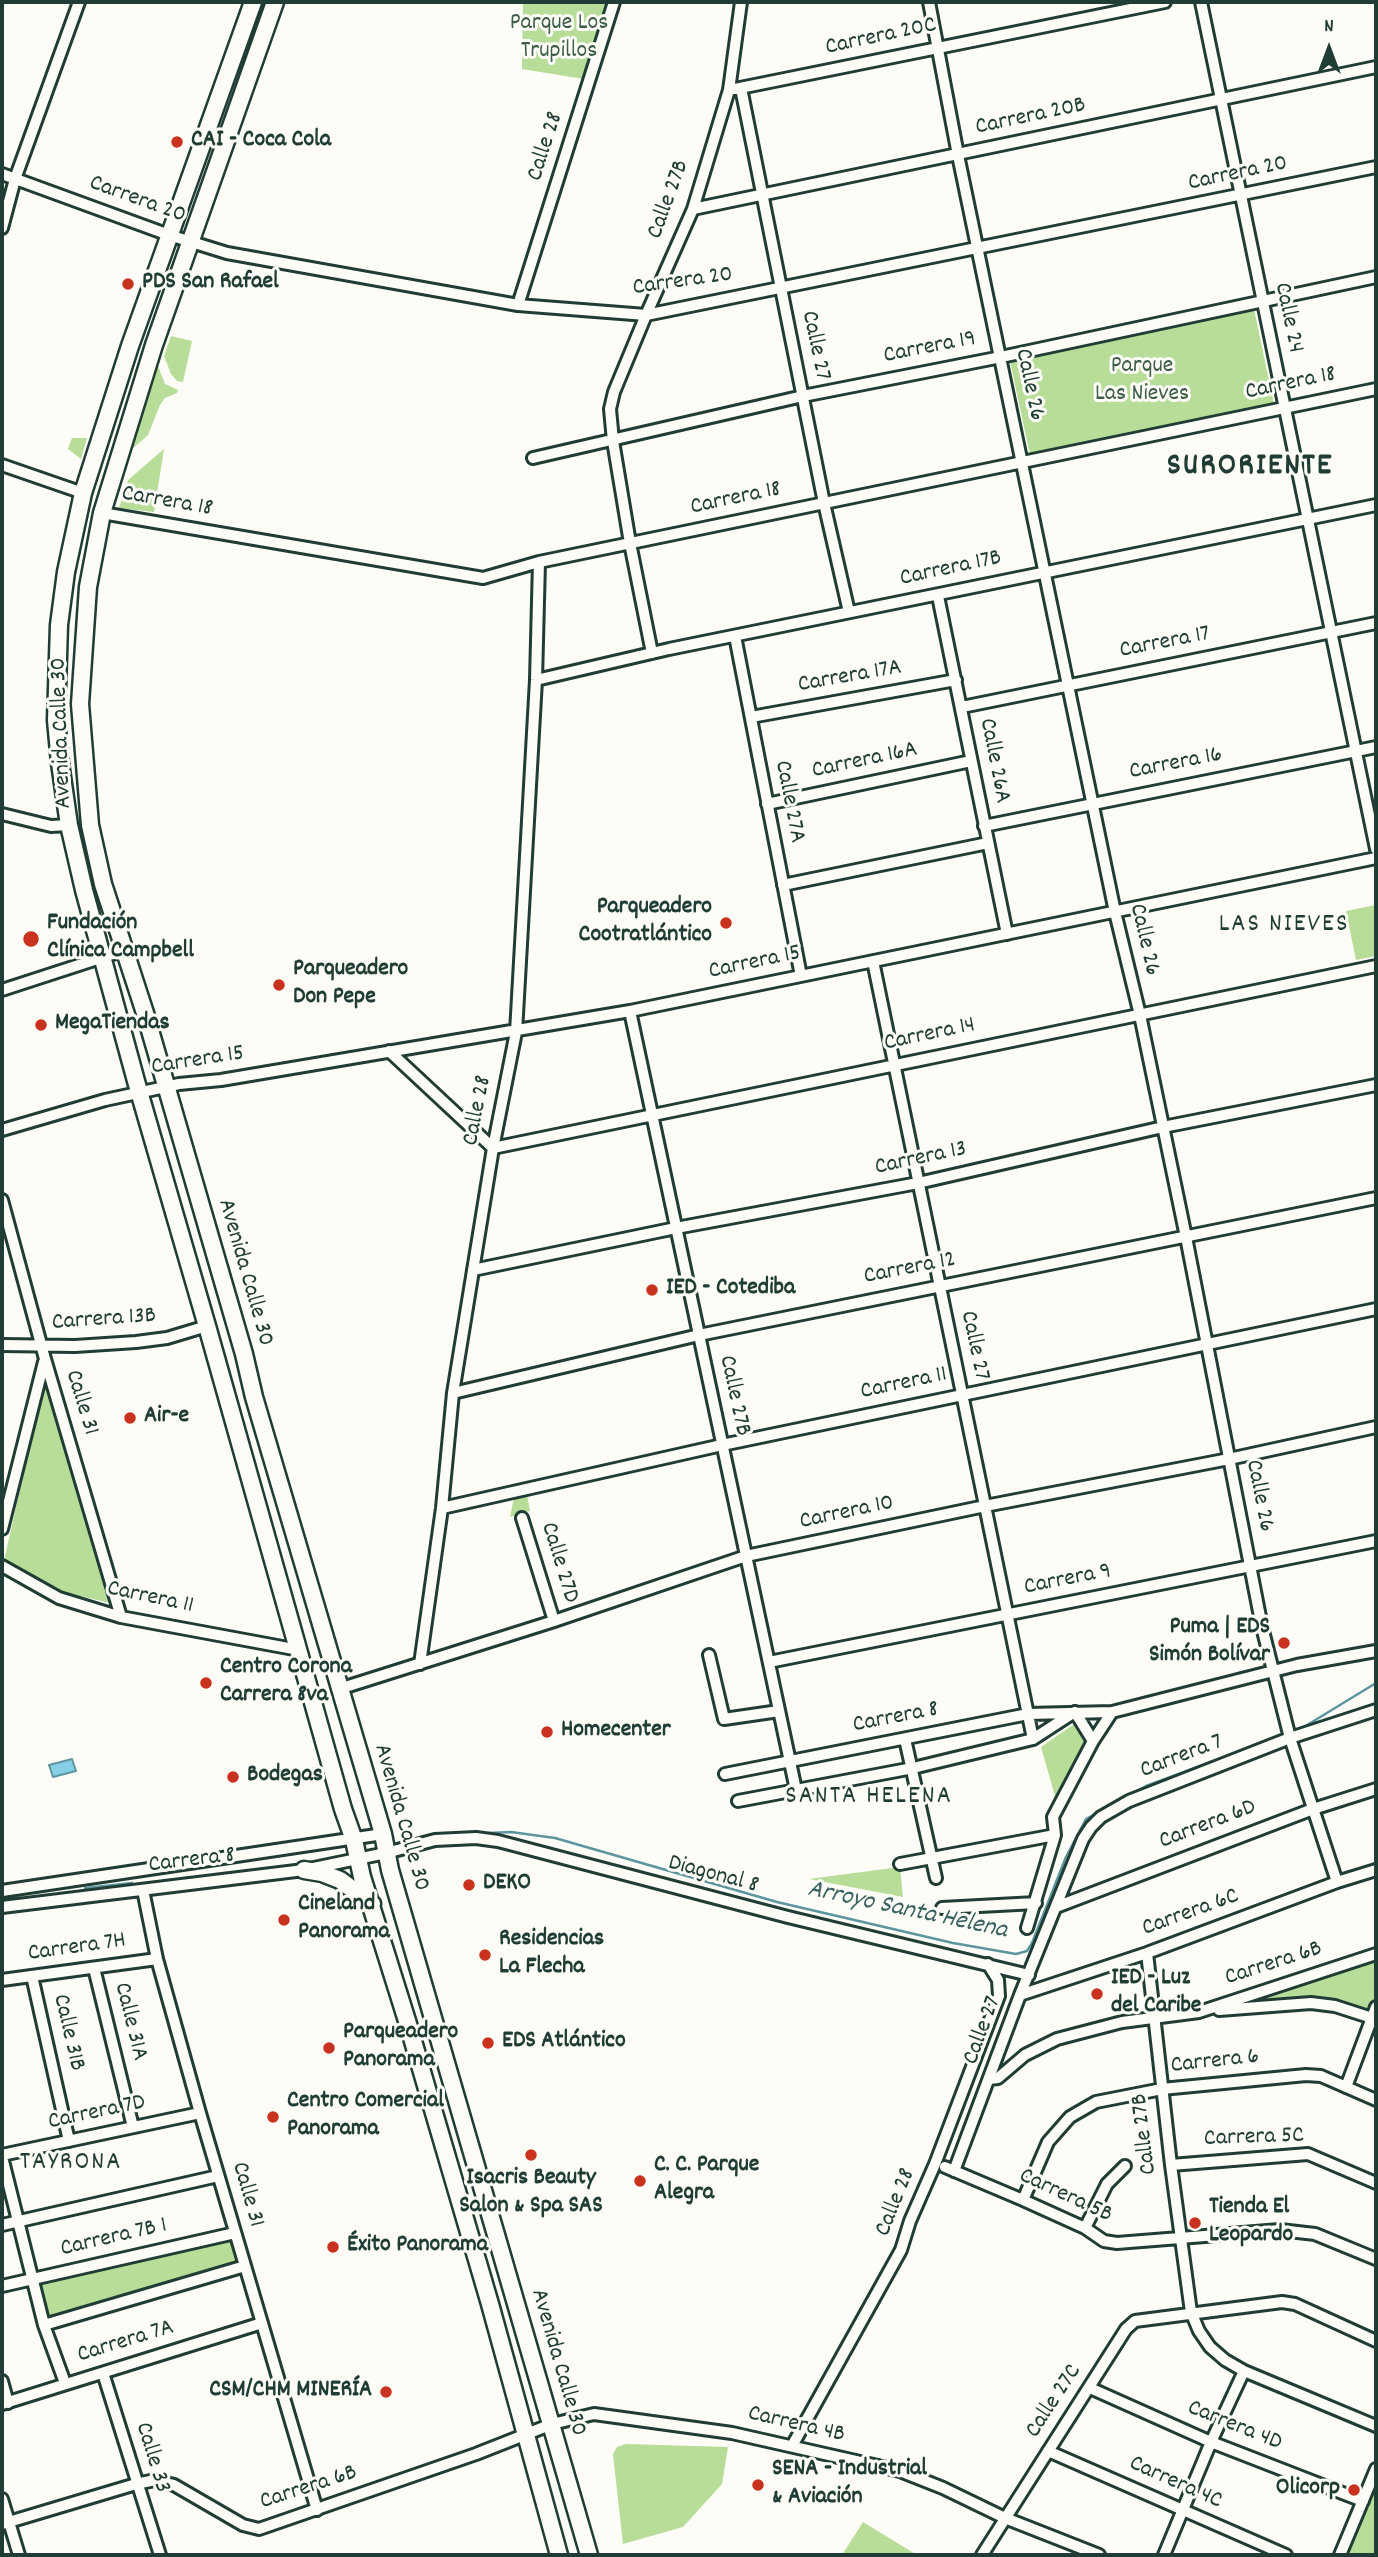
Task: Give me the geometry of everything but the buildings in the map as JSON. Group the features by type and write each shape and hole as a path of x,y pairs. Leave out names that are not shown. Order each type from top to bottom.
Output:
{"highway":[{"name":"Avenida Calle 30","path":"253,2 130,346 83,493 66,572 59,625 56,682 58,742 69,825 139,1093 299,1650 342,1810 354,1840 464,2213 559,2555"},
{"name":"Avenida Calle 30","path":"275,2 150,358 102,513 88,587 80,704 90,825 103,884 125,950 241,1344 254,1397 383,1834 386,1853 472,2156 589,2555"},
{"path":"304,1870 322,1873 340,1881 372,1904"}],"street":[{"path":"2,228 15,179 79,2"},
{"name":"Calle 28","path":"518,305 614,2"},
{"name":"Calle 27B","path":"652,653 612,441 610,409 614,392 693,209 735,89 741,2"},
{"name":"Calle 26","path":"929,2 1092,804 1140,1015 1186,1237 1272,1671 1312,1809 1338,1882"},
{"name":"Carrera 20C","path":"735,89 1165,2"},
{"name":"Calle 24","path":"1201,2 1376,849"},
{"name":"Carrera 20B","path":"693,209 1376,67"},
{"name":"Calle 27","path":"735,89 762,196 824,503 849,612"},
{"name":"Carrera 20","path":"2,174 169,235 251,258 518,305 646,315 1376,167"},
{"name":"Carrera 19","path":"533,458 803,396 1376,277"},
{"name":"Carrera 18","path":"102,513 483,578 539,562 1376,389"},
{"path":"2,465 83,493"},
{"name":"Carrera 17B","path":"536,680 652,653 938,596 1045,571 1376,505"},
{"name":"Calle 28","path":"420,1664 442,1508 453,1393 493,1148 516,1032 536,680 539,562"},
{"name":"Calle 26A","path":"938,596 1007,934"},
{"name":"Carrera 17","path":"962,707 1376,623"},
{"name":"Calle 27A","path":"736,636 801,976"},
{"name":"Carrera 17A","path":"751,717 956,680"},
{"name":"Carrera 16","path":"984,826 1376,747"},
{"name":"Carrera 16A","path":"767,804 971,761"},
{"path":"2,814 51,826 69,825"},
{"path":"783,885 988,843"},
{"name":"Carrera 15","path":"2,1130 105,1100 165,1087 516,1032 630,1011 1376,859"},
{"path":"2,990 125,950"},
{"name":"Calle 27","path":"873,961 1033,1739"},
{"name":"Carrera 14","path":"493,1148 1376,966"},
{"name":"Calle 27B","path":"630,1011 796,1790"},
{"path":"389,1051 493,1148"},
{"name":"Carrera 13","path":"473,1270 676,1228 918,1183 1163,1127 1376,1085"},
{"name":"Carrera 12","path":"453,1393 699,1335 1376,1198"},
{"name":"Calle 31","path":"2,1200 6,1232 121,1617"},
{"name":"Carrera 11","path":"442,1508 722,1445 1376,1309"},
{"name":"Carrera 13B","path":"2,1345 105,1344 167,1338 207,1326"},
{"path":"2,1529 44,1359"},
{"name":"Carrera 10","path":"339,1689 554,1621 746,1556 1376,1427"},
{"name":"Calle 27D","path":"522,1518 554,1621"},
{"name":"Carrera 9","path":"769,1662 1376,1541"},
{"name":"Carrera 11","path":"2,1566 59,1598 121,1617 299,1650"},
{"name":"Carrera 8","path":"725,1773 1028,1714 1112,1712 1272,1671 1376,1651"},
{"path":"709,1655 722,1717 727,1720 779,1711"},
{"name":"Carrera 7","path":"1056,1907 1053,1885 1101,1817 1129,1801 1290,1738 1376,1710"},
{"path":"1075,1712 1093,1741"},
{"name":"Carrera 8","path":"738,1801 913,1768 1033,1739 1075,1712"},
{"path":"1027,1928 1036,1903 1053,1885 1053,1816 1093,1741 1112,1712"},
{"path":"905,1739 936,1878"},
{"name":"Carrera 6D","path":"1056,1907 1312,1809 1376,1789"},
{"name":"Carrera 8","path":"2,1891 383,1834"},
{"path":"900,1864 1055,1835"},
{"name":"Diagonal 8","path":"386,1853 435,1840 476,1838 498,1841 775,1914 1029,1975"},
{"name":"Carrera 8","path":"2,1908 304,1870 386,1853"},
{"name":"Carrera 6C","path":"1020,1995 1147,1953 1376,1870"},
{"name":"Calle 31","path":"143,1889 157,1959 200,2113 317,2510"},
{"path":"942,1908 1036,1903"},
{"name":"Calle 27","path":"949,2169 1056,1907"},
{"name":"Calle 27B","path":"1147,1953 1191,2312 1199,2331 1210,2347 1244,2371 1376,2426"},
{"name":"Carrera 6B","path":"985,2077 998,2078 1025,2055 1057,2039 1111,2025 1199,2012 1376,1954"},
{"name":"Carrera 7H","path":"2,1980 157,1959"},
{"name":"Calle 28","path":"792,2446 901,2250 999,1996 998,1980 988,1964"},
{"name":"Calle 31A","path":"94,1968 133,2127"},
{"name":"Calle 31B","path":"32,1976 69,2141"},
{"path":"1199,2012 1311,2003 1374,2013 1346,2087"},
{"name":"Carrera 6","path":"1023,2200 1048,2142 1070,2117 1096,2102 1162,2089 1306,2075 1321,2076 1376,2100"},
{"name":"Carrera 7D","path":"2,2156 200,2113"},
{"name":"Carrera 5C","path":"1171,2165 1308,2154 1376,2183"},
{"path":"2,2156 44,2325 65,2383"},
{"path":"1085,2228 1107,2184 1125,2166"},
{"name":"Carrera 5B","path":"949,2169 1085,2228 1104,2241 1116,2243 1280,2230 1315,2234 1376,2259"},
{"path":"2,2225 218,2176"},
{"name":"Carrera 7B 1","path":"2,2286 235,2233"},
{"path":"44,2325 245,2266"},
{"name":"Calle 27C","path":"982,2555 1126,2329 1135,2321 1282,2302 1295,2304 1376,2341"},
{"name":"Carrera 7A","path":"5,2404 262,2323"},
{"path":"1164,2555 1244,2371"},
{"name":"Calle 33","path":"103,2372 160,2555"},
{"path":"2,2381 5,2404"},
{"name":"Carrera 4D","path":"1090,2388 1211,2442 1363,2501"},
{"name":"Carrera 4B","path":"552,2424 594,2414 732,2433 792,2446 917,2476 1005,2518 1099,2555"},
{"name":"Carrera 6B","path":"5,2523 155,2480 166,2482 233,2520 255,2529 287,2521 552,2424"},
{"name":"Carrera 4C","path":"1048,2451 1286,2555"},
{"path":"1340,2555 1376,2469"},
{"path":"2,2499 5,2523 19,2555"}],"green space":[{"name":"Parque Los Trupillos","path":"523,2 608,2 584,79 522,69"},
{"name":"Parque Las Nieves","path":"1254,309 1274,404 1030,455 1010,361"},
{"path":"171,336 192,341 183,382 177,381 171,374 164,356"},
{"path":"158,366 165,384 178,390 165,398 148,435 130,451"},
{"path":"72,438 87,438 81,459 68,449"},
{"path":"164,449 154,512 119,508 128,480"},
{"path":"1376,905 1376,956 1356,960 1346,911"},
{"path":"44,1382 115,1604 53,1590 4,1561"},
{"path":"527,1494 530,1511 510,1517 514,1497"},
{"path":"1074,1724 1086,1744 1055,1796 1041,1747"},
{"path":"900,1867 903,1897 809,1879"},
{"path":"1376,1957 1376,1993 1369,2013 1329,2003 1242,2005 1241,2001"},
{"path":"231,2238 241,2264 47,2319 33,2282"},
{"path":"626,2444 728,2447 722,2484 683,2527 623,2544 613,2454 617,2447"},
{"path":"1376,2475 1376,2555 1342,2555"},
{"path":"863,2522 917,2555 842,2555"}],"water":[{"path":"72,1759 76,1771 53,1777 49,1765"}],"waterway":[{"name":"Arroyo Santa Helena","path":"1299,1730 1376,1683"},
{"name":"Arroyo Santa Helena","path":"442,1835 511,1832 555,1838 777,1902 953,1943 1016,1954 1027,1951 1032,1943 1066,1857 1086,1819 1146,1786 1279,1737"},
{"name":"Arroyo Santa Helena","path":"408,1841 422,1838"},
{"path":"85,1888 132,1883"}],"place":[{"name":"CAI - Coca Cola","path":"177,142"},
{"name":"PDS San Rafael","path":"128,284"},
{"name":"Parqueadero Cootratlántico","path":"726,923"},
{"name":"Fundación Clínica Campbell","path":"31,939"},
{"name":"Parqueadero Don Pepe","path":"279,985"},
{"name":"MegaTiendas","path":"41,1025"},
{"name":"IED - Cotediba","path":"652,1290"},
{"name":"Air-e","path":"130,1418"},
{"name":"Puma | EDS Simón Bolívar","path":"1284,1643"},
{"name":"Centro Corona Carrera 8va","path":"206,1683"},
{"name":"Homecenter","path":"547,1732"},
{"name":"Bodegas","path":"233,1777"},
{"name":"DEKO","path":"469,1885"},
{"name":"Cineland Panorama","path":"284,1920"},
{"name":"Residencias La Flecha","path":"485,1955"},
{"name":"IED - Luz del Caribe","path":"1097,1994"},
{"name":"EDS Atlántico","path":"488,2043"},
{"name":"Parqueadero Panorama","path":"329,2048"},
{"name":"Centro Comercial Panorama","path":"273,2117"},
{"name":"Isacris Beauty Salon & Spa SAS","path":"531,2155"},
{"name":"C. C. Parque Alegra","path":"640,2181"},
{"name":"Tienda El Leopardo","path":"1195,2223"},
{"name":"Éxito Panorama","path":"333,2247"},
{"name":"CSM/CHM MINERÍA","path":"386,2392"},
{"name":"SENA - Industrial & Aviación","path":"758,2485"},
{"name":"Olicorp","path":"1354,2490"}],"district":[{"name":"SURORIENTE","path":"1250,469"},
{"name":"LAS NIEVES","path":"1284,926"},
{"name":"SANTA HELENA","path":"869,1798"},
{"name":"TAYRONA","path":"71,2164"}]}
